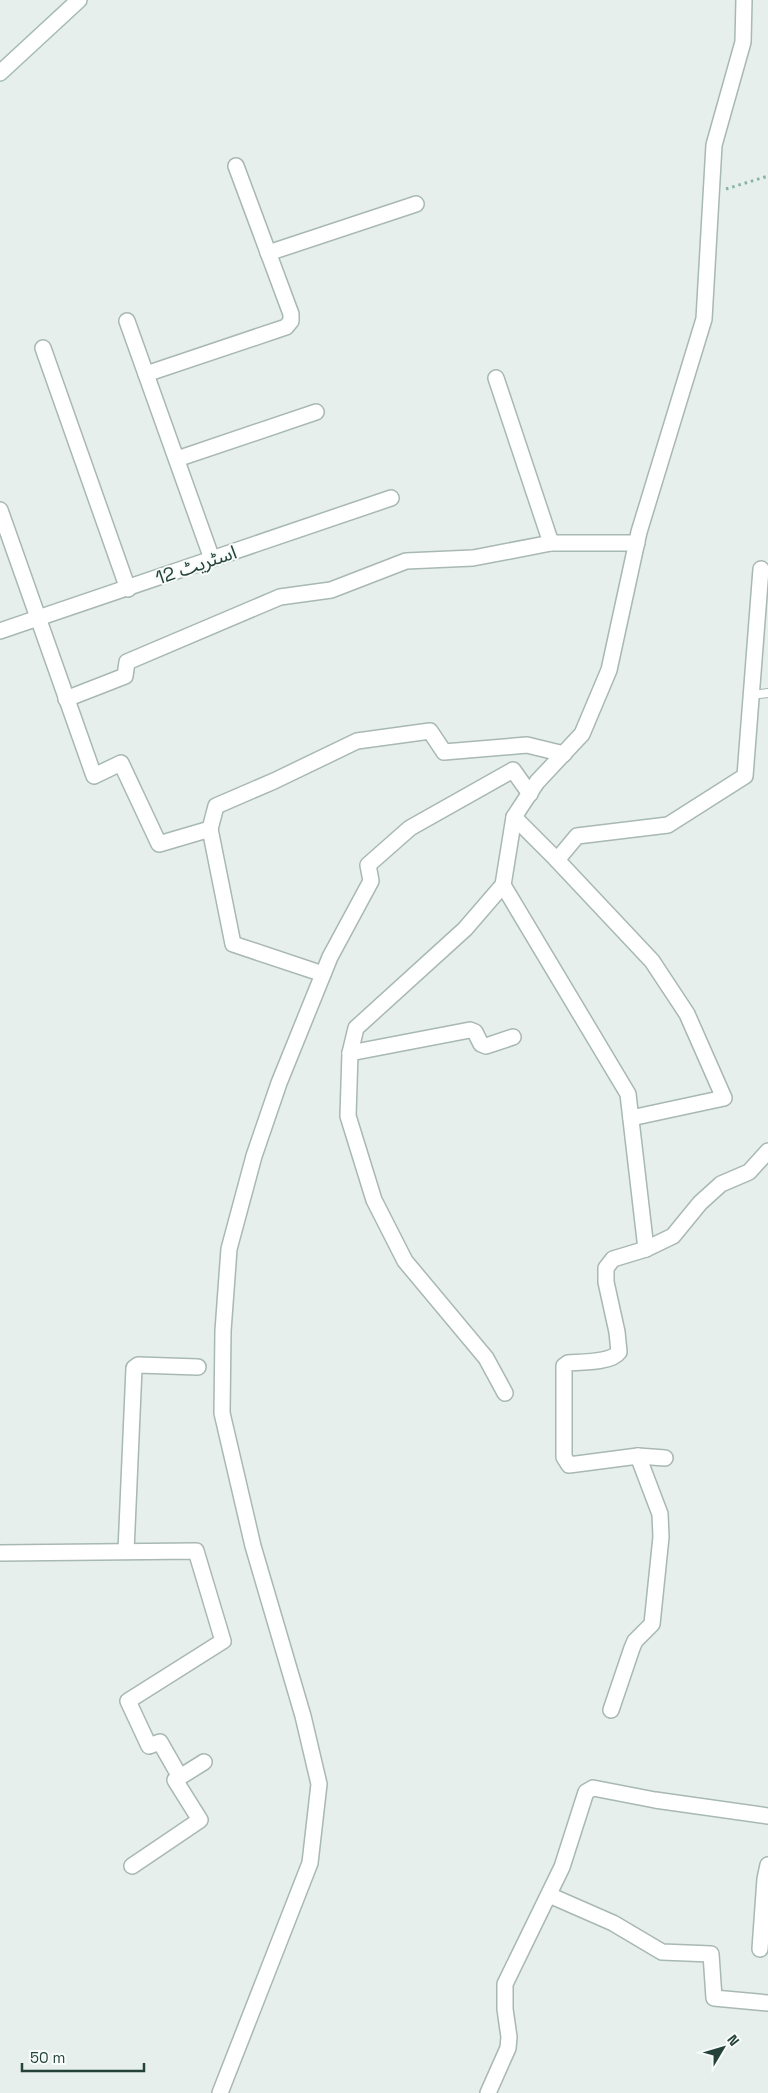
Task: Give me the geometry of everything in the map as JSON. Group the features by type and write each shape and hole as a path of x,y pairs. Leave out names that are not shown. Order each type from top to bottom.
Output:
{"street":[{"path":"0,73 79,0"},
{"path":"505,1392 486,1358 405,1261 374,1200 348,1116 350,1053 356,1028 465,929 503,885 514,818 538,782 582,734 609,670 637,543 704,319 714,145 743,42 744,0"},
{"path":"146,374 286,327 291,321 291,314 236,166"},
{"path":"268,253 416,204"},
{"path":"126,321 212,559"},
{"path":"43,348 128,589"},
{"path":"496,378 551,543"},
{"path":"177,459 316,412"},
{"name":"اسٹریٹ 12","path":"0,631 391,498"},
{"path":"0,510 94,776 121,763 159,844 210,829"},
{"path":"66,699 125,676 127,662 280,597 331,590 406,561 473,558 551,543 637,543"},
{"path":"557,860 577,836 668,825 745,776 761,569"},
{"path":"323,974 233,944 210,829 216,806 274,781 357,741 430,730 444,752 527,745 564,754"},
{"path":"220,2093 310,1863 319,1784 303,1716 253,1546 222,1413 223,1332 229,1249 260,1138 279,1083 330,957 371,880 368,865 410,828 513,770 530,794"},
{"path":"514,818 557,860 652,961 687,1014 724,1098 631,1118"},
{"path":"503,885 628,1094 646,1249"},
{"path":"350,1053 470,1030 475,1032 481,1044 486,1046 514,1037"},
{"path":"665,1458 638,1456 569,1465 564,1457 564,1369 568,1363 607,1359 617,1355 619,1352 617,1332 606,1282 606,1268 613,1259 646,1249 673,1236 700,1204 721,1184 748,1172 768,1151"},
{"path":"126,1551 134,1368 138,1364 198,1367"},
{"path":"611,1710 635,1641 652,1624 660,1546 660,1514 638,1456"},
{"path":"0,1553 196,1551 223,1641 128,1701 149,1746 160,1742 180,1777"},
{"path":"132,1866 200,1820 175,1780 204,1762"},
{"path":"488,2093 508,2048 510,2037 505,2008 506,1984 562,1868 586,1792 589,1789 594,1788 655,1800 768,1816"},
{"path":"760,1949 765,1879 768,1865"},
{"path":"549,1895 613,1923 662,1952 711,1954 714,1998 768,2003"}],"lane":[{"path":"751,695 768,693"}],"path":[{"path":"711,194 768,176"}]}
